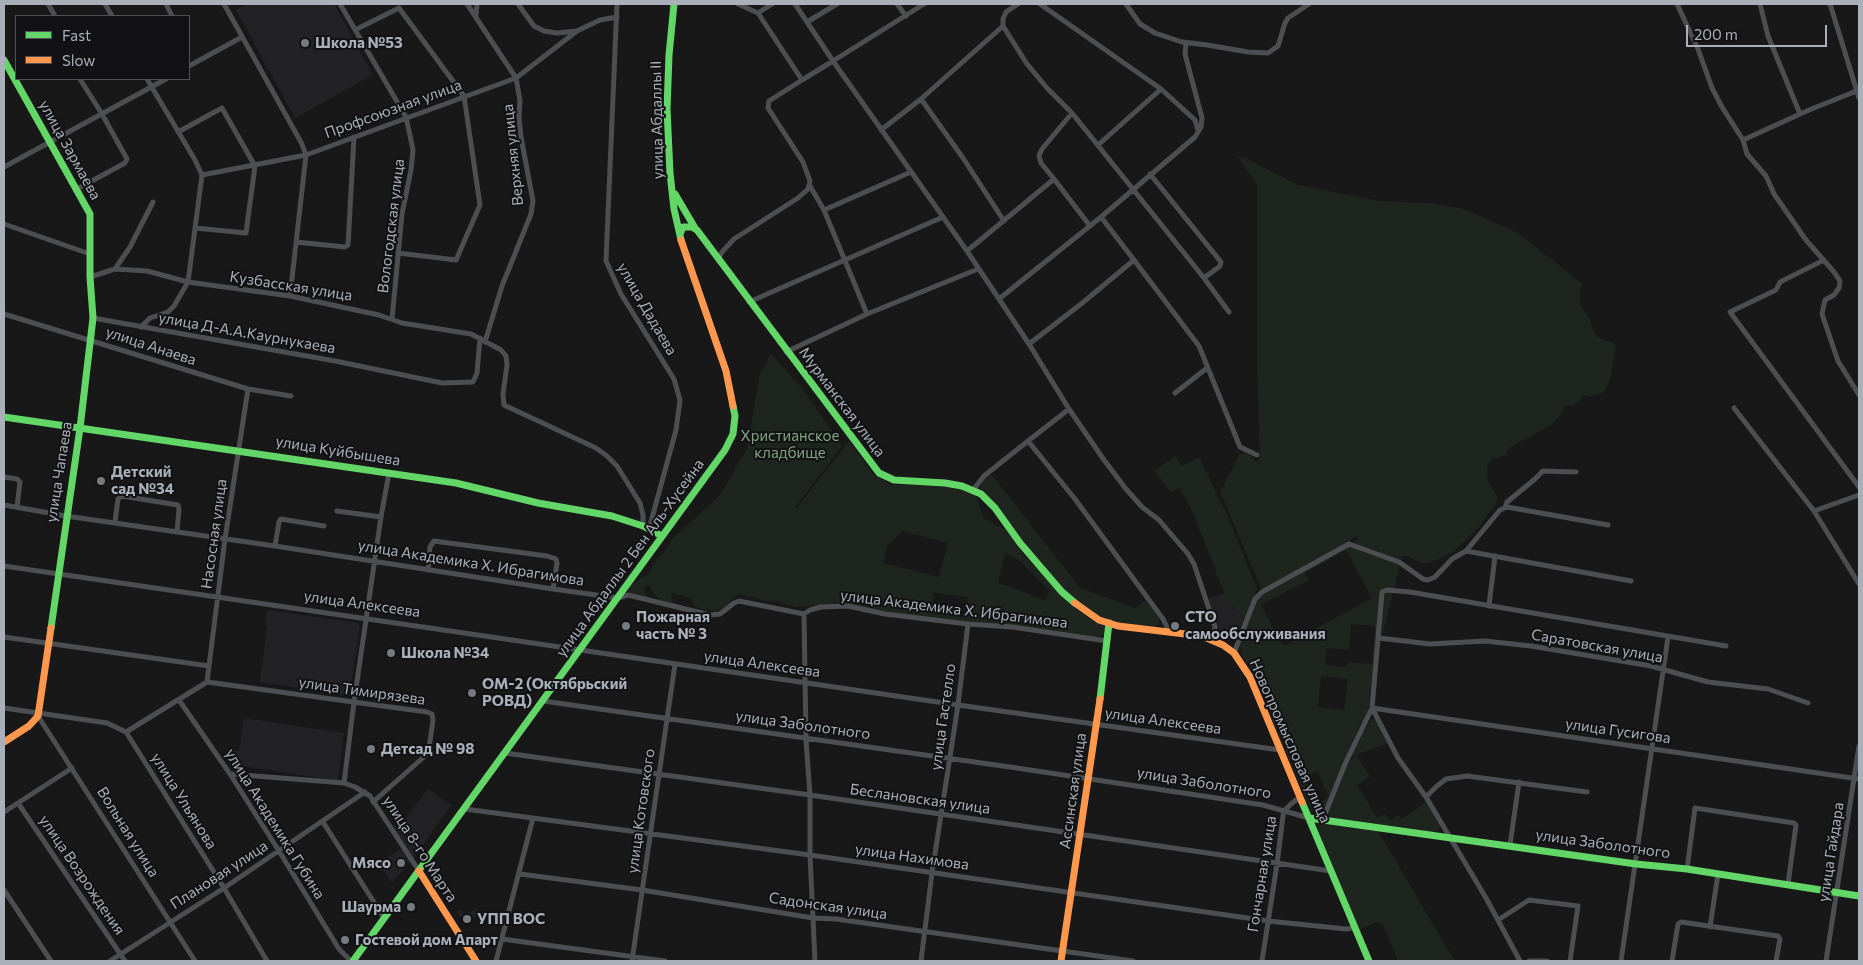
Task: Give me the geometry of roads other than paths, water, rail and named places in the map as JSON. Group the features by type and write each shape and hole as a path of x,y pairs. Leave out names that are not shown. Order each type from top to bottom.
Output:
{"street":[{"path":"48,4 54,15"},
{"path":"105,4 111,15"},
{"path":"224,4 302,144 306,155 290,296"},
{"name":"Вологодская улица","path":"340,4 406,117 413,150 413,159 402,214 392,319"},
{"path":"466,4 476,16 516,78"},
{"path":"476,16 477,4"},
{"path":"518,4 534,26 544,31 556,33 577,30 600,20 617,16"},
{"name":"улица Дадаева","path":"617,4 606,261 621,294 674,379 680,400 676,430 646,528"},
{"name":"улица Абдаллы II","path":"674,4 669,56 667,110 672,185 679,235"},
{"path":"738,4 758,13 802,80"},
{"path":"758,13 772,4"},
{"path":"795,4 832,61 967,251 1104,460 1142,507 1159,520 1188,554 1194,564 1212,619 1215,634 1213,640"},
{"path":"807,22 837,4"},
{"path":"897,4 906,16"},
{"path":"867,314 824,210 810,186 803,162 769,111 769,101 924,4"},
{"path":"1018,4 1006,12 1003,26 1027,64 1047,88 1072,113 1229,312"},
{"path":"1040,4 1161,89 1195,120 1198,130"},
{"path":"1126,4 1140,24 1155,33 1186,43 1268,53 1278,46 1288,18 1309,4"},
{"path":"1677,4 1698,49 1712,88 1743,140 1747,154 1766,176 1774,194 1806,240 1840,281 1839,288 1834,295 1825,300 1822,314 1838,361 1859,395"},
{"path":"1760,4 1768,36 1800,114"},
{"path":"1830,4 1859,98"},
{"path":"355,30 399,8 464,96 480,205 456,260 398,253"},
{"path":"881,130 921,99 1003,26"},
{"name":"Профсоюзная улица","path":"202,175 306,155 516,78 577,30"},
{"path":"190,65 242,36"},
{"path":"999,299 1101,217 1195,137 1201,127 1202,118 1185,54 1186,43"},
{"name":"улица Зармаева","path":"4,60 15,80"},
{"name":"Верхняя улица","path":"486,342 502,286 533,207 521,137 519,89 516,78"},
{"name":"улица Зармаева","path":"15,80 90,214 90,230"},
{"path":"77,189 126,160 102,114 81,80"},
{"path":"141,327 150,318 168,312 174,306 188,282 202,175 148,80"},
{"path":"4,167 164,80"},
{"path":"1098,145 1161,89"},
{"path":"1743,140 1800,114 1858,91"},
{"path":"921,99 963,158 1004,221"},
{"path":"178,132 222,108 254,166 246,233 195,228"},
{"path":"1072,113 1042,149 1039,156 1041,163 1090,226"},
{"path":"296,242 345,247 348,245 354,137"},
{"path":"824,210 911,172"},
{"path":"1150,174 1221,262 1220,266 1204,278"},
{"path":"967,251 1054,179"},
{"name":"Мурманская улица","path":"672,185 677,200 697,230 786,352 879,473 894,480 952,484 973,490 986,498 1025,550 1062,592 1098,620 1109,623"},
{"path":"718,259 734,239 798,198 810,186"},
{"path":"115,269 130,247 153,202"},
{"path":"749,302 942,217"},
{"path":"1101,217 1193,338 1240,447 1257,455"},
{"path":"4,224 90,254"},
{"path":"679,235 683,226 692,227 697,230"},
{"name":"улица Чапаева","path":"38,715 91,340 93,318 90,277 90,230"},
{"name":"улица Абдаллы 2 Бен Аль-Хусейна","path":"352,961 465,809 725,450 733,434 735,424 734,405 726,371 679,235"},
{"path":"1029,344 1134,260"},
{"path":"1824,260 1780,282 1776,290 1730,312 1859,487"},
{"name":"Кузбасская улица","path":"90,277 115,269 146,271 188,282 290,296 365,312 412,325 470,334 480,338 501,350 506,356 504,406 596,448 607,456 617,466 640,503 646,528"},
{"path":"786,352 867,314 978,269"},
{"name":"улица Анаева","path":"4,314 248,389 292,396"},
{"name":"улица Д-А.А.Каурнукаева","path":"93,318 442,383 473,382 477,373 480,338"},
{"path":"1175,393 1207,368"},
{"name":"Насосная улица","path":"207,682 225,539 248,389"},
{"path":"1734,408 1814,511 1859,584"},
{"path":"973,490 984,476 1069,409"},
{"name":"улица Куйбышева","path":"4,417 474,486 529,501 612,516 662,536"},
{"path":"1028,441 1075,500 1163,619 1169,631"},
{"path":"1505,508 1506,502 1535,479 1543,470 1576,472"},
{"path":"344,783 354,702 389,473"},
{"path":"4,477 17,479 20,482 17,507"},
{"path":"1814,511 1859,495"},
{"path":"115,522 118,499 122,496 178,505 177,532"},
{"name":"улица Академика Х. Ибрагимова","path":"4,505 553,589 618,598 628,595 710,615 720,614 734,603 739,602 804,614 821,607 848,606 885,614 1107,640"},
{"path":"1234,653 1251,607 1259,595 1349,544 1399,562 1423,579 1428,580 1435,577 1452,559 1466,551 1500,510 1507,507 1608,525"},
{"path":"337,511 381,517"},
{"path":"275,546 279,522 282,519 324,526"},
{"path":"428,570 430,547 434,541 547,556 556,559 553,589"},
{"path":"1466,551 1631,581"},
{"path":"1489,606 1495,556"},
{"name":"улица Алексеева","path":"4,566 1280,750"},
{"path":"1323,819 1345,764 1372,708 1379,638 1380,596 1382,592 1387,590 1489,606 1726,646"},
{"path":"804,614 806,740 810,795 810,855 815,961"},
{"name":"Новопромысловая улица","path":"1109,623 1118,626 1195,635 1213,640 1234,653 1250,677 1369,961"},
{"name":"Ассинская улица","path":"1061,961 1109,623"},
{"name":"улица Гастелло","path":"920,961 958,705 968,624"},
{"path":"4,637 209,666"},
{"path":"1621,961 1668,637"},
{"name":"Саратовская улица","path":"1379,638 1430,644 1485,640 1549,649 1651,666 1708,682 1768,689 1808,703"},
{"name":"улица Котовского","path":"632,959 675,664"},
{"path":"4,708 38,715 107,724 126,732 207,682"},
{"name":"улица Тимирязева","path":"207,682 432,714 434,720 426,755 374,802"},
{"name":"улица Академика Губина","path":"179,700 230,774 339,950 352,961"},
{"name":"улица Заболотного","path":"543,701 1262,805 1309,818 1636,864 1687,869 1859,896"},
{"path":"1372,708 1398,758 1452,838 1520,961"},
{"name":"улица Гусигова","path":"1372,708 1857,778"},
{"path":"4,742 29,726 38,715"},
{"name":"Вольная улица","path":"38,715 195,961"},
{"name":"улица Ульянова","path":"126,732 224,888 266,961"},
{"name":"улица Гайдара","path":"1826,961 1857,778 1859,746"},
{"name":"Беслановская улица","path":"505,753 810,795 1332,871"},
{"path":"4,812 72,768"},
{"name":"улица 8-го Марта","path":"230,774 344,783 365,792 374,802 476,961"},
{"path":"1426,797 1437,786 1456,776 1480,777 1587,792"},
{"path":"1510,845 1519,782"},
{"name":"Плановая улица","path":"110,961 224,888 365,792"},
{"name":"Гончарная улица","path":"1262,961 1284,811 1300,797"},
{"name":"улица Возрождения","path":"18,803 125,961"},
{"path":"1687,869 1694,808 1779,820 1796,825 1788,884"},
{"name":"улица Нахимова","path":"465,809 810,855 1268,921 1346,929 1355,928"},
{"path":"496,961 533,818"},
{"path":"323,822 384,918"},
{"name":"Садонская улица","path":"520,874 642,890 813,918 836,919 1132,961"},
{"path":"1710,926 1718,874"},
{"path":"4,890 51,961"},
{"path":"1498,920 1529,900 1578,906 1570,961"},
{"path":"1672,961 1679,923 1779,937 1776,961"},
{"path":"502,939 632,959 665,961"},
{"path":"1529,961 1547,961"}],"place":[{"name":"Школа №53","path":"305,43"},
{"name":"Детский сад №34","path":"101,481"},
{"name":"Пожарная часть № 3","path":"626,626"},
{"name":"СТО самообслуживания","path":"1175,626"},
{"name":"Школа №34","path":"391,653"},
{"name":"ОМ-2 (Октябрьский РОВД)","path":"472,693"},
{"name":"Детсад № 98","path":"371,749"},
{"name":"Мясо","path":"401,863"},
{"name":"Шаурма","path":"411,907"},
{"name":"УПП ВОС","path":"467,919"},
{"name":"Гостевой дом Апарт","path":"345,940"}],"park label":[{"name":"Христианское кладбище","path":"790,444"}]}
